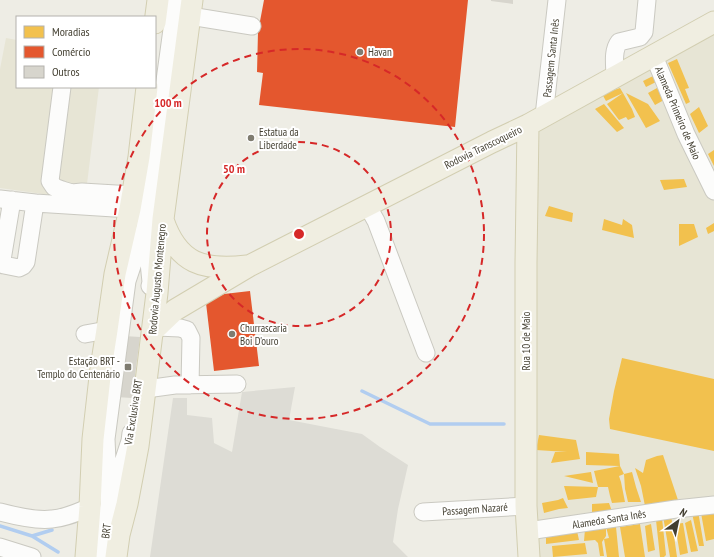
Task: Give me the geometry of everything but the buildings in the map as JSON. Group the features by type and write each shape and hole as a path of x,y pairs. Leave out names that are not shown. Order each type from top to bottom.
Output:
{"main road":[{"path":"156,16 158,0"},
{"name":"Rodovia Augusto Montenegro","path":"116,557 119,535 127,504 138,446 155,329 157,292 154,223 191,8"},
{"name":"Rodovia Transcoqueiro","path":"155,329 175,310 249,266 536,120 714,22"},
{"path":"86,557 100,506 93,439 101,368 115,274 132,202 147,88"},
{"name":"Rua 10 de Maio","path":"529,557 526,506 536,120"},
{"name":"Rodovia Transcoqueiro","path":"154,223 166,229 179,251 187,258 199,264 210,266 249,266"}],"street":[{"name":"Via Exclusiva BRT","path":"100,506 130,441 151,282 154,223 176,0"},
{"name":"Passagem Santa Inês","path":"536,120 557,0"},
{"path":"615,77 615,53 617,45 619,42 640,37 642,35 644,32 647,0"},
{"path":"191,8 252,26"},
{"name":"Alameda Primeiro de Maio","path":"654,56 686,134 714,191"},
{"path":"62,88 50,181 54,187 72,193 82,192 132,202"},
{"path":"35,203 26,262 19,268 4,265 2,260 6,200 35,203 132,202"},
{"path":"367,205 376,221 426,353"},
{"name":"Via Exclusiva BRT","path":"100,506 106,439 127,281 154,223"},
{"path":"155,329 180,328 186,330 191,338 190,385"},
{"path":"86,334 107,330"},
{"path":"146,389 175,385 237,384"},
{"name":"Alameda Santa Inês","path":"528,531 676,509 714,505"},
{"path":"0,512 36,519 51,520 100,506"},
{"name":"BRT","path":"100,506 102,557"},
{"name":"Passagem Nazaré","path":"424,512 526,506"},
{"path":"0,547 32,557"}],"shaded area":[{"path":"714,31 714,557 533,557 528,125"},
{"path":"6,38 16,40 16,88 99,88 85,200 0,188 0,69"},
{"path":"295,387 289,420 362,434 408,465 398,509 393,542 408,557 150,557 173,398 187,398 187,415 212,418 214,443 232,452 242,392"}],"waterway":[{"path":"362,391 430,424 504,424"},
{"path":"0,526 32,536 58,552"},
{"path":"32,536 52,530"}],"place":[{"name":"Havan","path":"360,52"},
{"name":"Estatua da Liberdade","path":"251,138"},
{"name":"Churrascaria Boi D'ouro","path":"232,334"},
{"name":"Estação BRT - Templo do Centenário","path":"128,367"}]}
